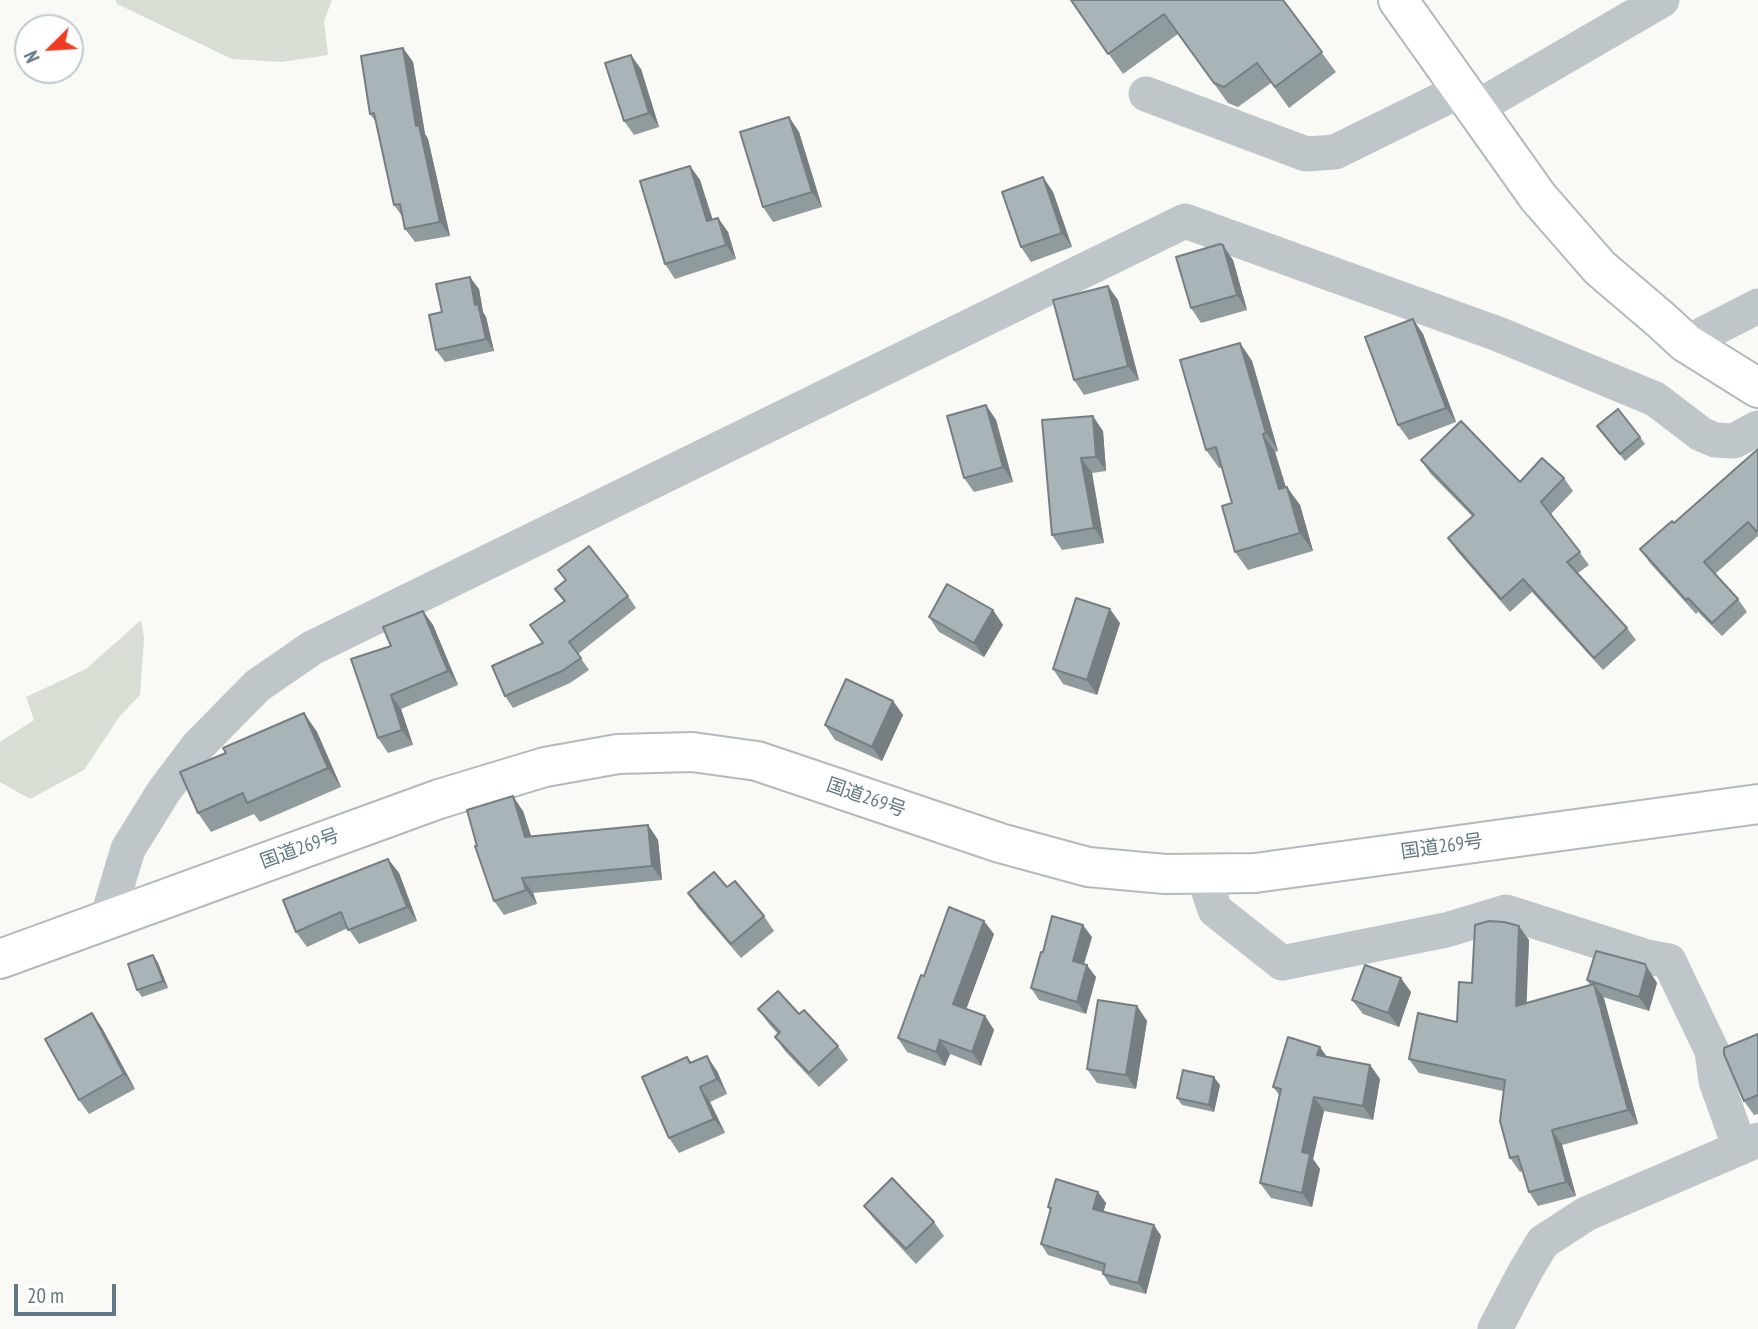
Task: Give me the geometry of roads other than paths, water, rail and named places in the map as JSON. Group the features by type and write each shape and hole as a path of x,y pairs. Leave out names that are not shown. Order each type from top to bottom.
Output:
{"main road":[{"path":"1398,0 1538,197 1600,268 1686,343 1758,388"},
{"name":"国道269号","path":"0,959 439,799 545,766 618,754 692,751 757,761 1000,844 1088,867 1165,874 1255,873 1758,804"}],"street":[{"path":"1146,94 1306,154 1335,152 1469,98 1662,0"},
{"path":"107,919 128,849 164,791 198,747 257,686 312,648 1185,220 1498,334 1655,399 1701,434 1714,440 1734,441 1758,428"},
{"path":"1686,343 1758,306"},
{"path":"1203,874 1215,910 1282,963 1446,930 1506,912 1647,957 1669,961 1712,1051 1716,1081 1749,1144 1586,1214 1543,1242 1494,1329"}]}
